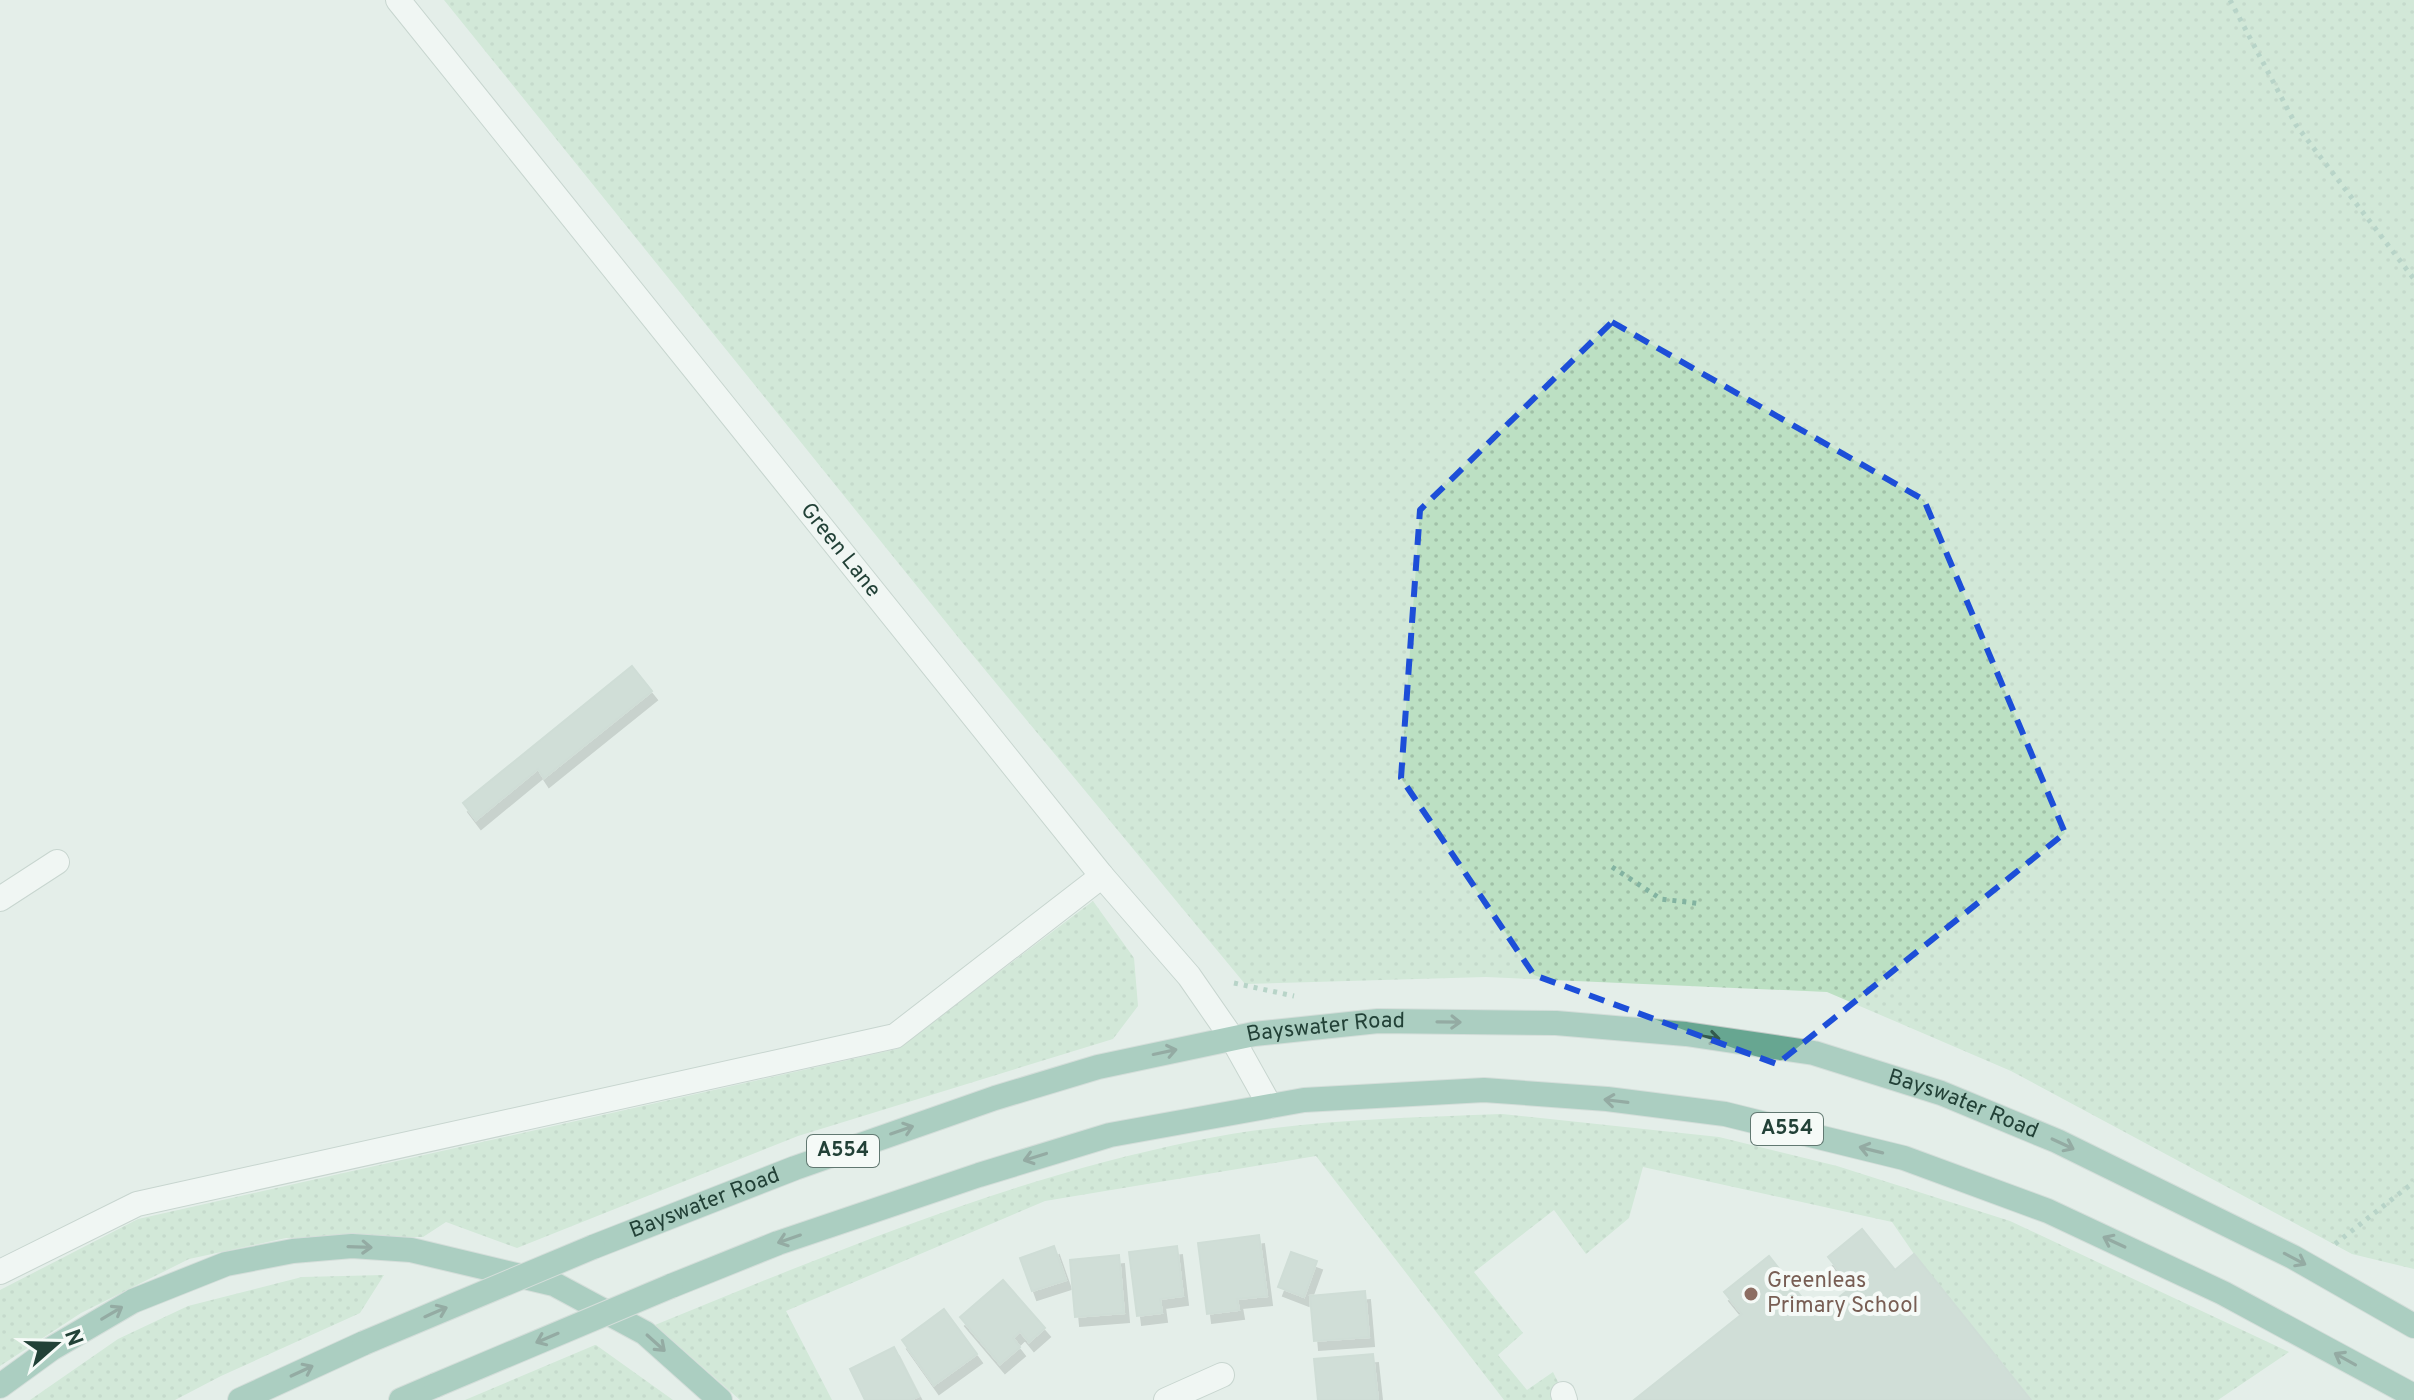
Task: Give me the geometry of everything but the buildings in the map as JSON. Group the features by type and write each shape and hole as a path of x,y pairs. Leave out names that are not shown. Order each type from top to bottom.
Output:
{"main road":[{"name":"Bayswater Road","path":"240,1400 364,1343 593,1247 795,1168 995,1098 1098,1067 1232,1038 1378,1021 1556,1023 1686,1034 1814,1053 1941,1093 2057,1141 2314,1269 2414,1326"},
{"name":"A554","path":"401,1400 778,1243 1081,1143 1304,1100 1484,1090 1607,1099 1725,1114 1904,1158 2048,1211 2223,1293 2414,1396"},
{"path":"0,1386 51,1349 133,1301 226,1264 293,1251 352,1246 411,1250 554,1284 645,1333 720,1400"}],"street":[{"name":"Green Lane","path":"398,0 1102,876 1189,976 1232,1038 1270,1106"},
{"path":"0,899 57,862"},
{"path":"0,1272 137,1204 895,1036 1102,876"},
{"path":"1166,1400 1222,1375"}],"path":[{"path":"2230,0 2296,125 2414,279"},
{"path":"1612,867 1661,899 1702,904"},
{"path":"2314,1269 2326,1252 2353,1227 2414,1182"}],"highlighted area":[{"path":"1612,322 1924,500 2065,833 1777,1064 1534,975 1401,778 1420,510"}],"green space":[{"path":"444,0 2414,0 2414,1269 2352,1254 2011,1071 1827,992 1486,977 1245,984 962,642"},
{"path":"1093,901 1134,958 1138,1006 1113,1039 798,1136 517,1248 446,1222 423,1237 286,1238 189,1259 81,1313 0,1366 0,1290 138,1219 897,1049"},
{"path":"1502,1114 1719,1137 1837,1166 2010,1221 2289,1352 2218,1400 2032,1400 1914,1254 1892,1222 1643,1167 1629,1218 1586,1254 1554,1210 1474,1272 1523,1333 1498,1355 1527,1390 1553,1372 1558,1382 1555,1400 1504,1400 1316,1156 1045,1201 786,1311 832,1400 740,1400 655,1325 920,1220 1124,1157 1270,1128"},
{"path":"384,1275 360,1313 175,1400 30,1400 118,1339 188,1306 302,1277"},
{"path":"595,1345 673,1400 465,1400"}],"place":[{"name":"Greenleas Primary School","path":"1751,1294"}]}
